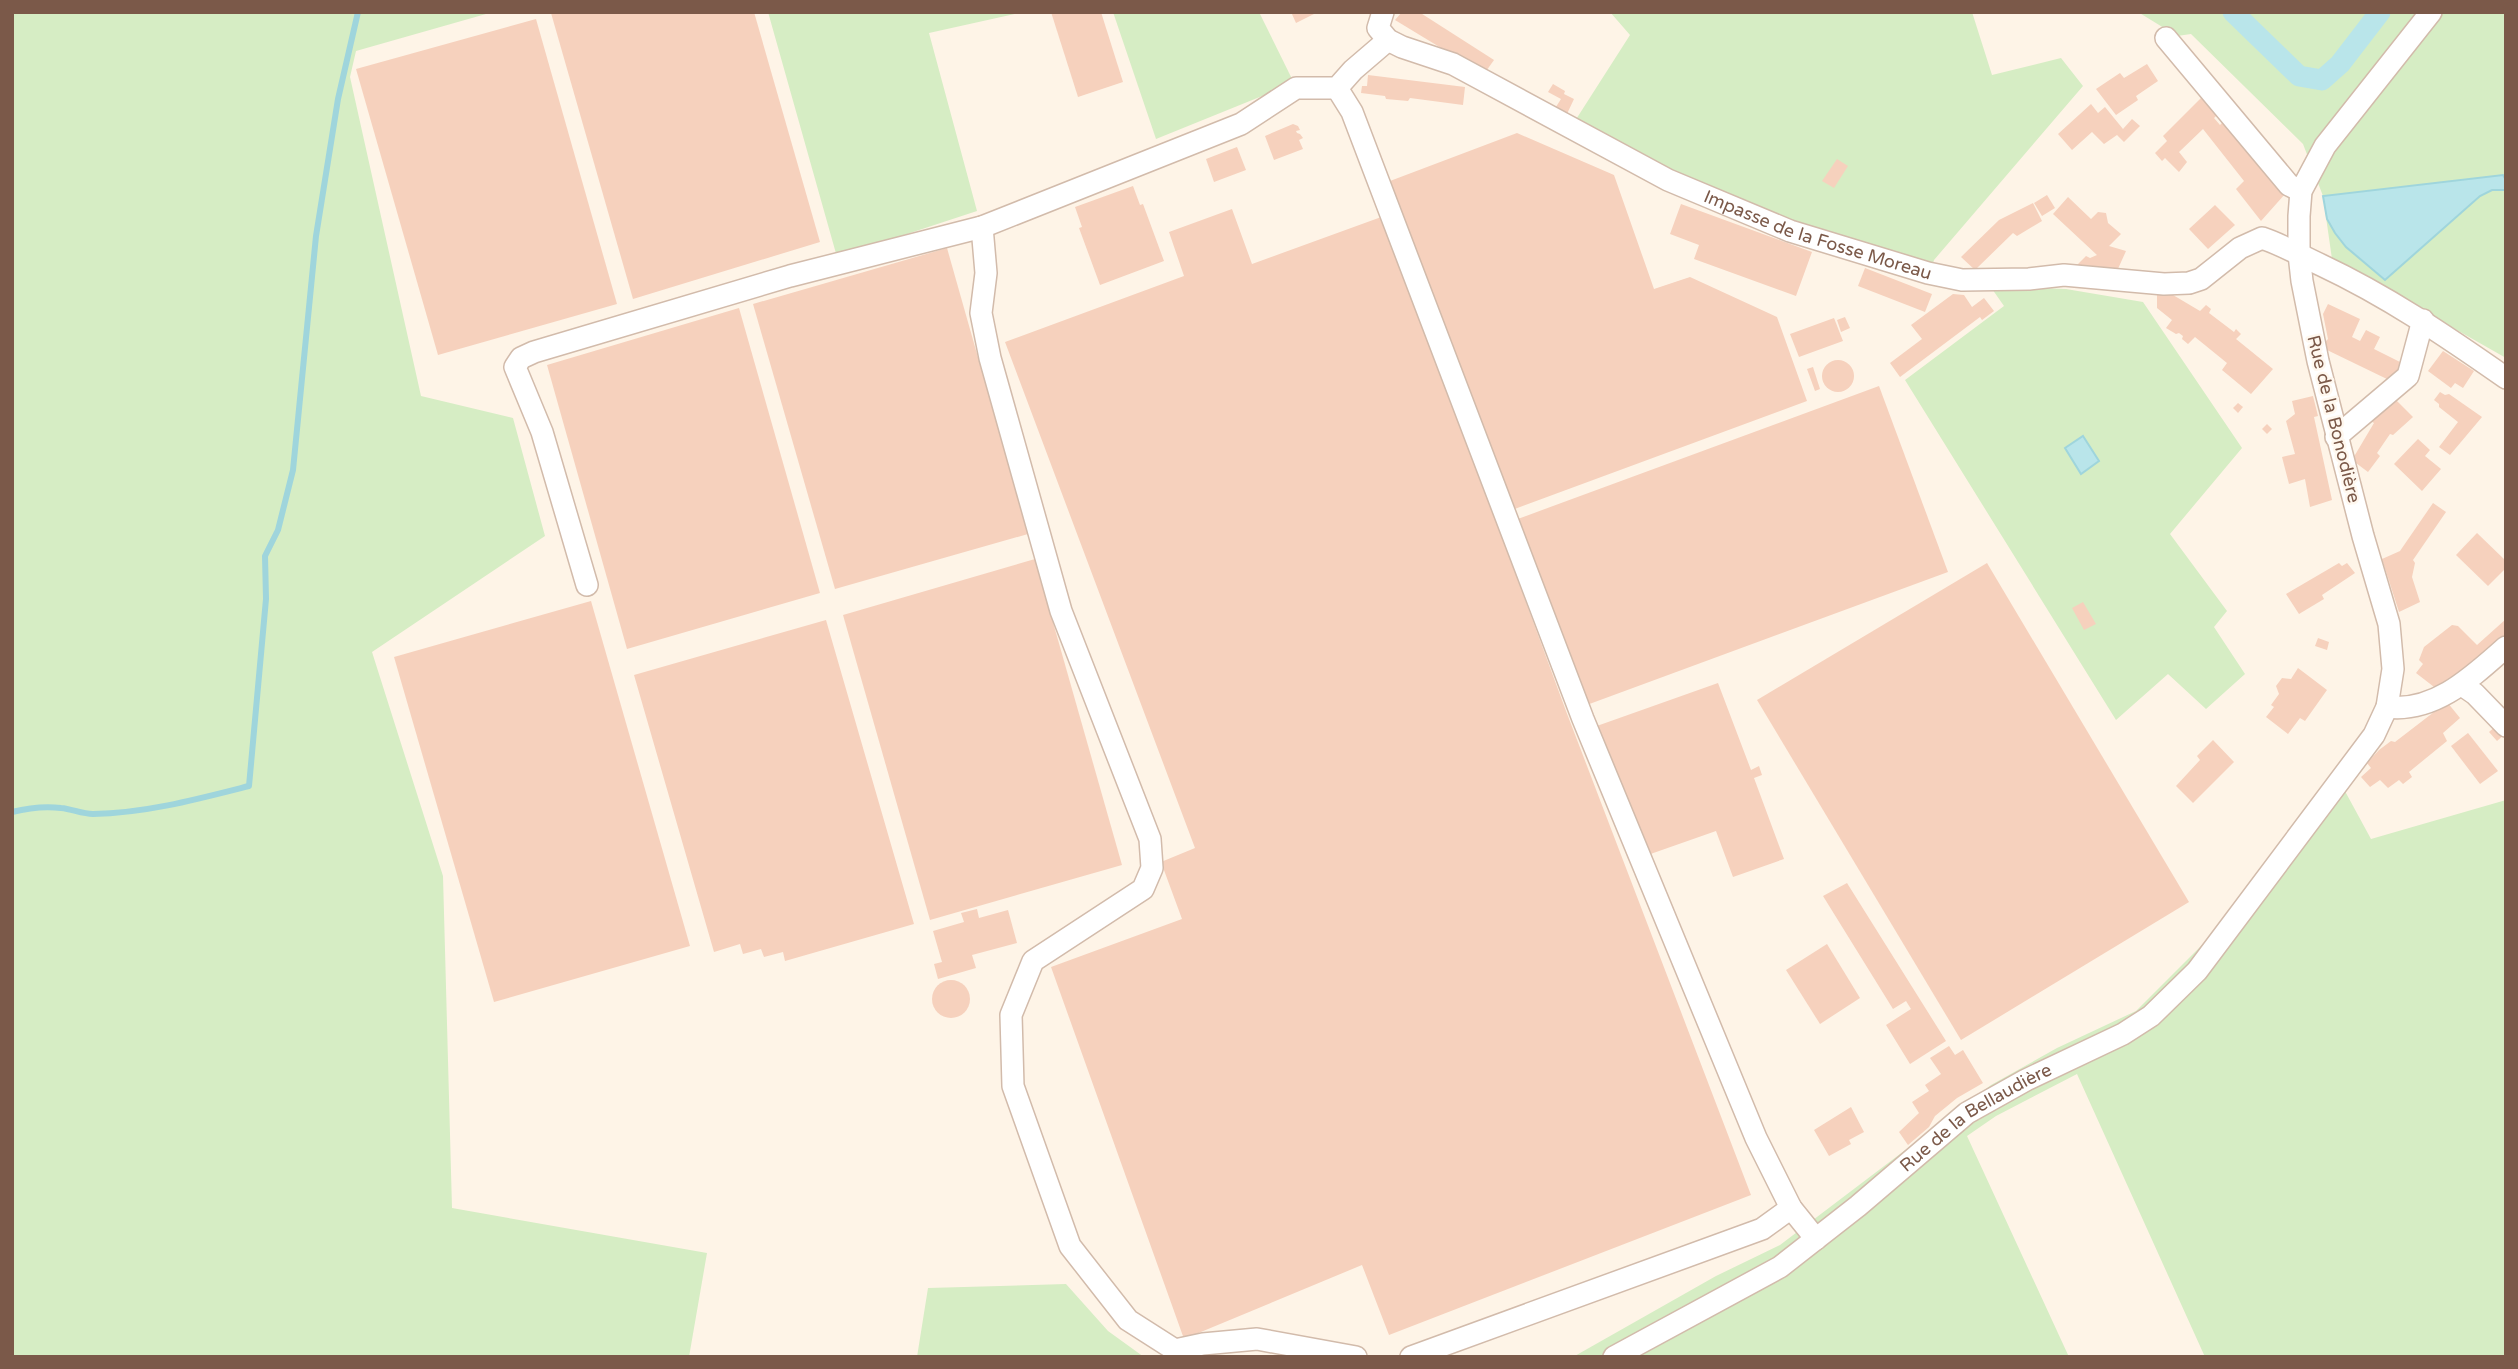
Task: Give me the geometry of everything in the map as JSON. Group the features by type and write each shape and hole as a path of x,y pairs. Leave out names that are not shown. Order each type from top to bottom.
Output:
{"street":[{"path":"587,585 542,432 515,368 522,358 534,352 790,276 982,227 1241,124 1296,88 1337,88 1353,70 1388,40 1378,28 1383,12"},
{"name":"Rue de la Bonodière","path":"2299,838 2374,735 2387,707 2393,669 2389,624 2336,437 2318,361 2299,254 2301,191 2325,145 2431,12"},
{"path":"2166,38 2289,185 2301,191"},
{"name":"Impasse de la Fosse Moreau","path":"1388,40 1453,64 1668,180 1790,231 1928,273 1962,280 2029,279 2064,275 2164,284 2189,283 2201,279 2254,240 2262,238 2299,254"},
{"path":"1337,88 1352,112 1583,719 1756,1138 1791,1209 1816,1239"},
{"path":"982,227 986,273 981,313 990,358 1061,611 1150,839 1152,867 1143,889 1033,961 1011,1015 1013,1086 1070,1245 1128,1320 1175,1350 1203,1344 1257,1339 1356,1357"},
{"path":"2299,254 2423,320 2506,378"},
{"path":"2336,437 2408,376 2423,320"},
{"path":"2387,707 2400,708 2442,696 2462,685 2506,646"},
{"path":"2462,685 2475,694 2506,726"},
{"name":"Rue de la Bellaudière","path":"1614,1357 1780,1266 1967,1113 2026,1080 2123,1034 2151,1016 2197,971 2299,838"},
{"path":"1410,1357 1762,1229 1791,1209"}],"green space":[{"path":"12,12 493,12 356,51 350,77 421,396 513,418 545,536 372,652 443,876 452,1208 707,1253 689,1357 12,1357"},
{"path":"768,12 1024,12 929,33 977,211 837,257"},
{"path":"1113,12 1259,12 1294,83 1156,139"},
{"path":"1610,12 1972,12 1992,75 2061,58 2083,86 1934,260 1927,280 1723,210 1617,165 1566,135 1630,35"},
{"path":"2138,12 2506,12 2506,358 2332,259 2323,196 2303,144 2191,34 2177,36"},
{"path":"1990,286 2066,289 2143,302 2242,448 2170,534 2227,611 2214,627 2245,674 2206,709 2168,674 2116,720 1905,380 2004,306"},
{"path":"2334,771 2371,839 2506,800 2506,1357 2205,1357 2077,1074 1996,1116 1967,1136 2069,1357 1573,1357 1716,1276 1780,1245 1991,1085 2057,1048 2136,1011 2235,912"},
{"path":"1066,1284 1108,1331 1144,1357 917,1357 928,1288"}],"water":[{"path":"2503,175 2506,190 2492,190 2480,196 2385,280 2346,247 2327,219 2323,196"},
{"path":"2083,436 2099,461 2081,474 2065,448"}],"building":[{"path":"754,12 820,242 633,299 551,13"},
{"path":"1051,12 1101,12 1123,82 1078,97"},
{"path":"1291,12 1318,12 1296,23"},
{"path":"1402,12 1419,12 1494,60 1484,74 1395,20"},
{"path":"536,19 617,304 438,355 356,69"},
{"path":"2147,64 2158,81 2136,96 2138,100 2116,115 2096,89 2120,73 2124,78"},
{"path":"1368,75 1465,87 1463,105 1410,98 1408,101 1386,99 1385,96 1361,93 1362,86 1367,86"},
{"path":"1553,84 1574,99 1566,116 1554,110 1561,99 1548,92"},
{"path":"2202,97 2217,115 2214,118 2220,125 2224,121 2285,194 2261,221 2236,189 2244,181 2203,129 2179,152 2187,162 2179,172 2165,158 2162,161 2155,153 2167,141 2163,136"},
{"path":"2091,104 2098,113 2105,107 2123,129 2132,119 2140,126 2124,142 2117,135 2104,144 2092,132 2072,150 2058,134"},
{"path":"1293,124 1300,130 1296,131 1303,138 1299,140 1303,149 1274,160 1265,136"},
{"path":"1517,133 1614,175 1654,289 1690,277 1777,317 1807,401 1512,510 1390,181"},
{"path":"1237,147 1246,170 1214,182 1206,159"},
{"path":"1837,159 1848,166 1834,188 1822,181"},
{"path":"1133,186 1140,205 1143,204 1164,261 1100,285 1079,228 1082,227 1075,207"},
{"path":"2047,195 2055,208 2042,216 2034,203"},
{"path":"2068,197 2091,219 2098,212 2106,213 2108,223 2121,234 2109,246 2126,251 2117,271 2071,271 2086,256 2090,258 2097,255 2053,214"},
{"path":"2033,203 2042,221 2017,236 2013,233 1975,270 1961,257 1999,220"},
{"path":"1681,204 1812,252 1796,296 1694,259 1699,245 1670,234"},
{"path":"2215,205 2235,225 2208,249 2189,229"},
{"path":"1232,209 1252,264 1384,216 1566,711 1751,1195 1389,1335 1362,1265 1184,1339 1051,967 1182,919 1161,862 1195,848 1005,342 1184,276 1169,232"},
{"path":"947,248 1028,534 835,589 753,304"},
{"path":"1865,268 1932,294 1925,312 1858,286"},
{"path":"1953,294 1964,295 1972,307 1984,298 1994,311 1982,320 1980,317 1900,377 1890,363 1922,339 1911,325"},
{"path":"2157,295 2173,295 2200,311 2206,305 2211,309 2209,313 2234,332 2236,329 2241,334 2236,339 2273,369 2251,394 2222,370 2227,363 2195,337 2188,344 2179,333 2166,328 2172,320 2157,308"},
{"path":"2328,304 2360,319 2352,337 2360,341 2366,330 2380,337 2374,349 2402,363 2396,375 2389,380 2327,350 2325,342 2328,339 2323,314"},
{"path":"739,308 820,593 627,649 547,365"},
{"path":"1845,317 1850,328 1841,332 1837,320"},
{"path":"1834,318 1843,341 1799,357 1790,334"},
{"path":"2443,351 2474,371 2463,388 2455,383 2451,388 2428,371"},
{"path":"1838,360 1849,365 1854,376 1849,387 1838,392 1827,387 1822,376 1827,365"},
{"path":"1813,367 1820,389 1815,391 1807,369"},
{"path":"1879,386 1948,572 1584,706 1515,520"},
{"path":"2440,392 2449,394 2482,417 2450,455 2439,447 2458,422 2434,400"},
{"path":"2313,396 2318,416 2314,417 2332,500 2310,507 2305,479 2289,484 2282,457 2295,454 2286,421 2295,414 2292,401"},
{"path":"2395,399 2413,417 2393,435 2390,434 2377,453 2380,456 2368,472 2352,460 2374,423 2371,421"},
{"path":"2238,403 2243,407 2238,413 2233,408"},
{"path":"2267,424 2272,429 2267,434 2262,429"},
{"path":"2418,439 2430,450 2425,456 2441,469 2422,491 2394,464"},
{"path":"2433,503 2446,512 2413,560 2415,563 2412,577 2420,602 2399,612 2382,559 2400,551"},
{"path":"2477,533 2506,561 2506,568 2488,586 2456,555"},
{"path":"1035,559 1122,865 930,920 843,615"},
{"path":"1987,563 2189,902 1961,1040 1757,700"},
{"path":"2339,563 2342,566 2347,563 2355,573 2322,595 2324,599 2299,614 2286,594"},
{"path":"591,601 690,946 494,1002 394,657"},
{"path":"2083,602 2096,624 2084,630 2072,608"},
{"path":"2506,619 2506,639 2438,690 2416,673 2423,664 2419,660 2424,647 2452,625 2458,626 2477,645"},
{"path":"826,620 914,924 785,961 783,952 764,957 761,949 743,954 740,944 714,952 634,675"},
{"path":"2318,638 2329,642 2327,650 2315,646"},
{"path":"2298,668 2327,690 2305,721 2300,718 2288,734 2266,717 2279,694 2276,686 2282,678 2291,679"},
{"path":"1718,683 1751,770 1759,766 1762,775 1754,778 1784,859 1733,877 1716,831 1642,857 1594,727"},
{"path":"2447,702 2460,718 2443,733 2447,741 2409,772 2412,777 2403,784 2399,780 2388,788 2380,780 2370,787 2361,777 2371,768 2367,763 2379,750 2391,741 2395,742"},
{"path":"2497,725 2505,734 2497,741 2489,732"},
{"path":"2468,733 2498,771 2480,784 2451,746"},
{"path":"2213,740 2234,762 2193,803 2176,786 2200,760 2197,756"},
{"path":"1847,883 1946,1041 1910,1064 1886,1025 1911,1009 1906,1001 1893,1009 1823,896"},
{"path":"977,909 979,918 1008,910 1017,943 972,955 976,968 938,979 934,964 942,962 933,931 964,922 961,913"},
{"path":"1827,944 1860,998 1820,1024 1786,970"},
{"path":"951,980 964,986 970,999 964,1012 951,1018 938,1012 932,999 938,986"},
{"path":"1949,1046 1955,1055 1963,1050 1983,1083 1957,1098 1935,1116 1929,1127 1908,1145 1899,1132 1919,1113 1912,1102 1929,1091 1925,1085 1941,1074 1930,1058"},
{"path":"1851,1107 1864,1132 1849,1140 1851,1144 1829,1156 1814,1130"}],"waterway":[{"path":"12,812 49,807 93,814 133,811 249,786 266,599 265,556 278,530 293,470 316,236 338,99 358,12"},
{"path":"2233,12 2299,76 2322,80 2340,64 2380,12"}]}
